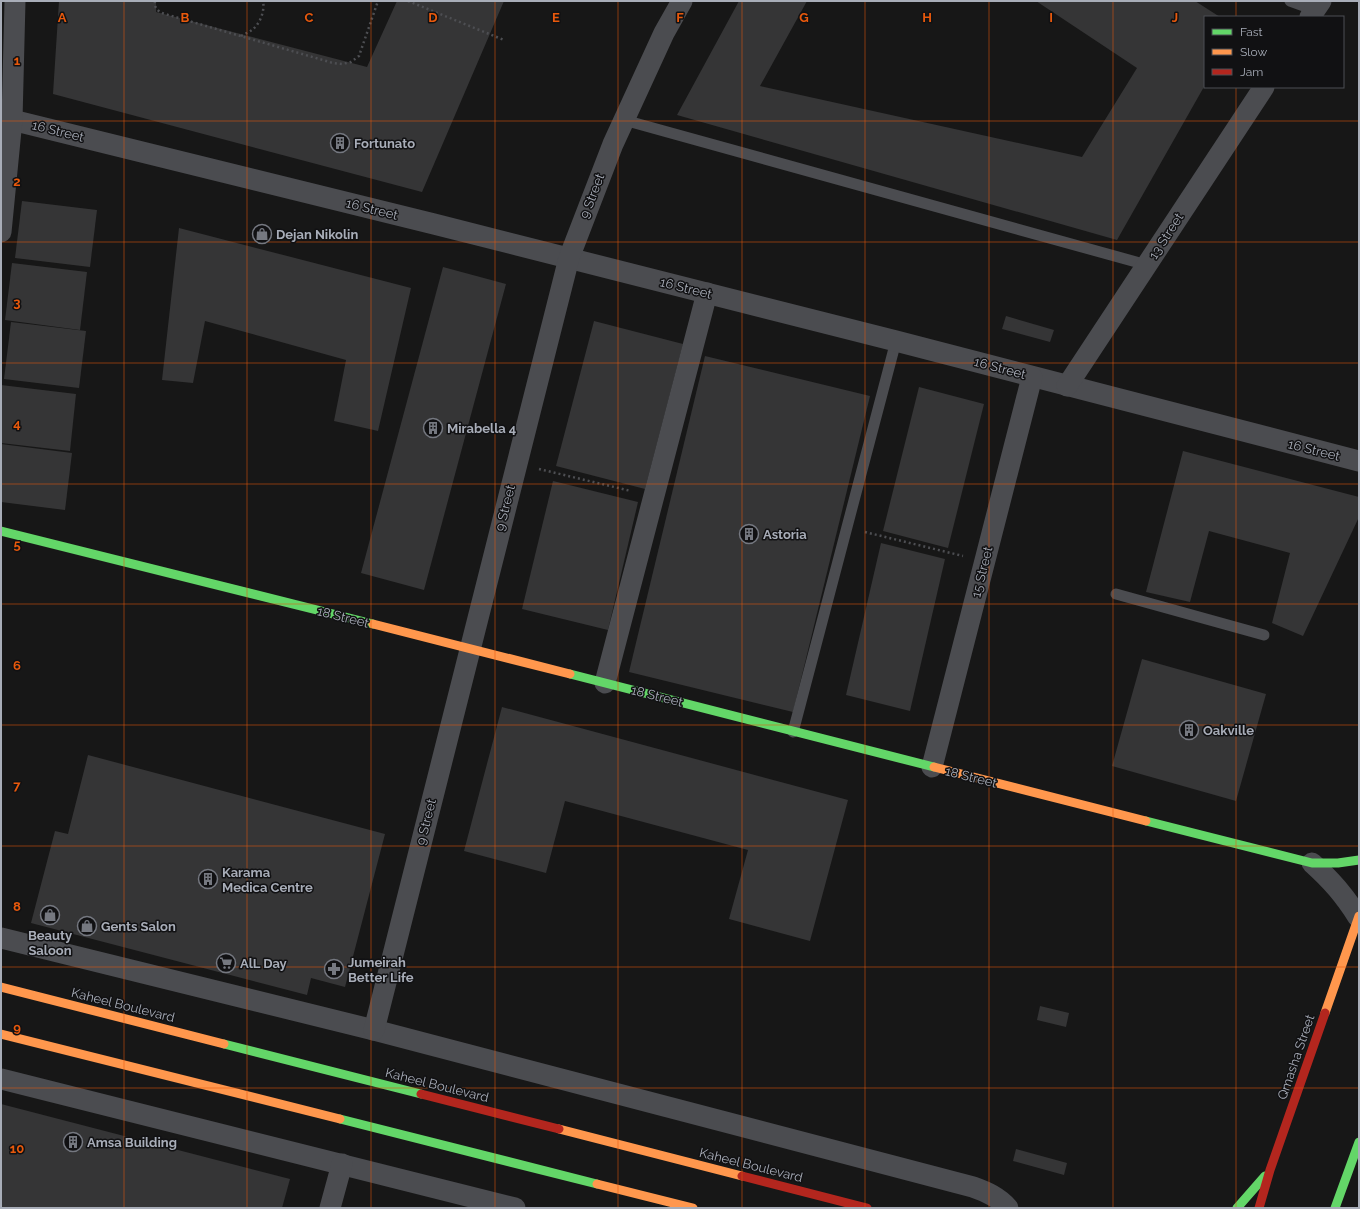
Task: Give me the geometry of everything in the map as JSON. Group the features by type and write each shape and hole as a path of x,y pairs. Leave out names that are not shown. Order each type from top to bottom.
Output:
{"street":[{"path":"1,232 12,120 15,1"},
{"name":"9 Street","path":"374,1030 569,258 612,144 664,33 682,1"},
{"name":"13 Street","path":"1067,386 1263,88"},
{"name":"16 Street","path":"12,120 569,258 1359,461"},
{"path":"605,683 707,293"},
{"name":"15 Street","path":"932,767 1032,377"},
{"name":"18 Street","path":"1,531 470,648 793,732 1312,863 1338,863 1359,860"},
{"name":"18 Street","path":"1312,863 1341,891 1359,917"},
{"name":"Qmasha Street","path":"1259,1208 1270,1170 1359,917"},
{"path":"1,938 374,1030 974,1187 986,1191 998,1198 1008,1208"},
{"name":"Kaheel Boulevard","path":"1,987 867,1208"},
{"path":"1,1034 693,1208"},
{"path":"1,1079 515,1208"},
{"path":"1335,1208 1359,1142"},
{"path":"330,1208 342,1164"},
{"path":"1238,1208 1270,1170"}],"lane":[{"path":"1290,1 1316,9"},
{"path":"624,120 1147,265"},
{"path":"793,732 896,341"},
{"path":"1116,594 1264,635"}],"path":[{"path":"154,1 157,9 164,14 342,64 351,62 359,56 378,1"},
{"path":"241,36 253,29 261,18 264,5 263,1"},
{"path":"408,1 504,40"},
{"path":"517,464 654,496"},
{"path":"847,527 984,562"}],"building":[{"name":"Fortunato","path":"59,1 156,1 156,12 367,67 397,1 504,1 422,192 53,94"},
{"path":"739,1 807,1 760,86 1082,157 1137,68 1036,1 1195,1 1218,16 1204,16 1204,87 1117,240 677,115"},
{"path":"22,201 97,210 90,267 15,258"},
{"path":"179,228 411,288 378,431 334,421 346,360 205,321 193,383 162,380"},
{"path":"12,263 87,272 80,330 5,320"},
{"name":"Mirabella 4","path":"443,267 506,284 424,590 361,573"},
{"path":"1006,316 1054,330 1050,342 1002,329"},
{"path":"594,321 683,344 645,489 556,466"},
{"path":"11,322 86,331 79,388 4,379"},
{"name":"Astoria","path":"705,356 870,396 793,712 629,672"},
{"path":"1,385 76,394 70,451 1,443"},
{"path":"919,387 984,404 948,548 883,531"},
{"path":"1,444 72,453 65,510 1,502"},
{"path":"1183,451 1359,497 1359,517 1303,636 1272,623 1290,553 1209,531 1190,602 1146,592"},
{"path":"553,481 638,502 608,630 522,609"},
{"path":"881,543 945,559 910,711 846,695"},
{"name":"Oakville","path":"1142,659 1266,694 1236,801 1112,766"},
{"path":"502,707 848,800 810,941 729,919 748,850 565,801 546,873 464,851"},
{"name":"Karama Medica Centre","path":"88,755 385,834 345,987 311,978 307,995 31,923 55,831 68,834"},
{"path":"1040,1006 1069,1013 1066,1027 1037,1020"},
{"name":"Amsa Building","path":"1,1104 290,1179 282,1208 1,1208"},
{"path":"1016,1149 1067,1163 1064,1175 1013,1161"}],"traffic: fast":[{"path":"1,531 373,624"},
{"path":"570,674 934,767"},
{"path":"1146,821 1312,863 1338,863 1359,860"},
{"path":"224,1044 421,1094"},
{"path":"340,1119 597,1184"},
{"path":"1335,1208 1359,1142"},
{"path":"1237,1208 1265,1176"}],"traffic: slow":[{"path":"373,624 570,674"},
{"path":"934,767 1146,821"},
{"path":"1325,1013 1359,916"},
{"path":"1,987 224,1044"},
{"path":"1,1034 340,1119"},
{"path":"559,1129 742,1176"},
{"path":"597,1184 693,1208"}],"traffic: jam":[{"path":"1259,1208 1270,1170 1325,1013"},
{"path":"421,1094 559,1129"},
{"path":"742,1176 867,1208"}],"place":[{"name":"Fortunato","path":"340,143"},
{"name":"Dejan Nikolin","path":"262,234"},
{"name":"Mirabella 4","path":"433,428"},
{"name":"Astoria","path":"749,534"},
{"name":"Oakville","path":"1189,730"},
{"name":"Karama Medica Centre","path":"208,879"},
{"name":"Beauty Saloon","path":"50,915"},
{"name":"Gents Salon","path":"87,926"},
{"name":"AlL Day","path":"226,963"},
{"name":"Jumeirah Better Life","path":"334,969"},
{"name":"Amsa Building","path":"73,1142"}]}
